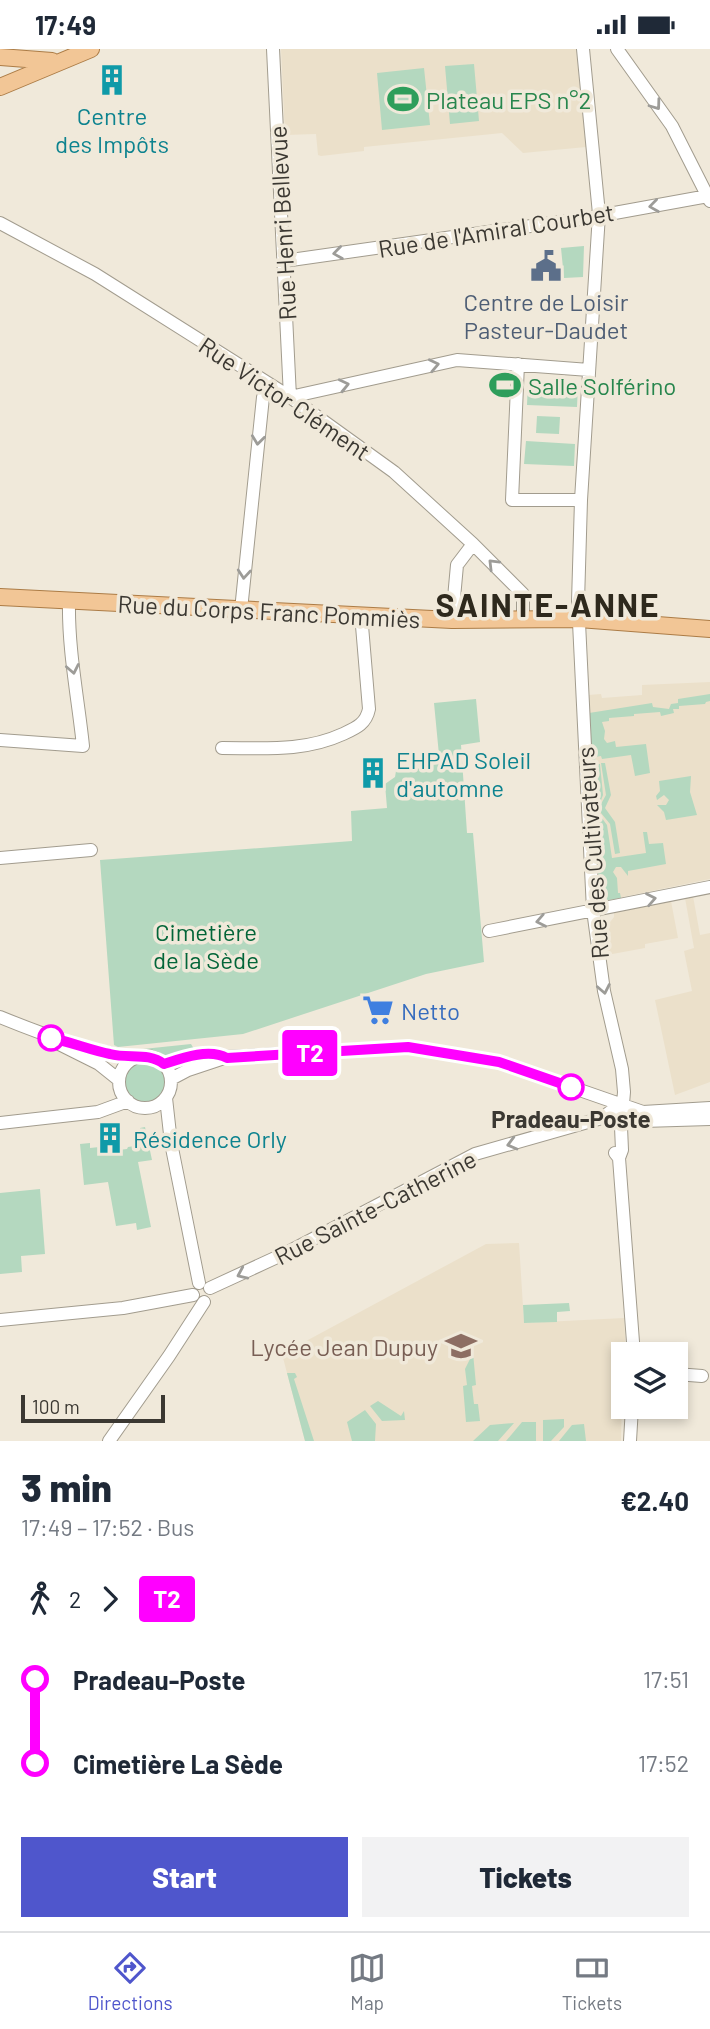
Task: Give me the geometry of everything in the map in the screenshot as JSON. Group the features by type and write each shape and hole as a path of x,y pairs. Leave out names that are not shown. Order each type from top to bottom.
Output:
{"main road":[{"path":"0,67 0,85 91,49"},
{"path":"0,57 62,60"},
{"name":"Rue du Corps Franc Pommiès","path":"0,597 452,620 579,619 710,629"}],"street":[{"name":"Rue Henri Bellevue","path":"274,49 288,396"},
{"name":"Rue des Cultivateurs","path":"583,49 599,214 582,500 579,619 593,910 602,978 622,1069 614,1144 615,1154 619,1158 633,1342"},
{"path":"617,49 672,126 709,199"},
{"name":"Rue de l'Amiral Courbet","path":"284,261 709,199"},
{"name":"Rue Victor Clément","path":"0,223 95,274 288,396 394,472 523,594 523,620"},
{"path":"241,610 263,397 267,393 288,396 457,360 589,370"},
{"path":"518,365 512,500 582,500"},
{"path":"452,620 457,565 473,544"},
{"path":"0,740 83,746 74,669 69,651 69,601"},
{"path":"222,748 310,746 326,742 359,726 365,720 369,709 360,614"},
{"path":"0,858 92,850"},
{"path":"489,931 710,887"},
{"path":"0,1017 51,1038 111,1055 150,1057 164,1064 171,1079 166,1098 171,1143 202,1292 201,1310 109,1441"},
{"path":"51,1038 65,1048 99,1064 120,1083 128,1101 141,1108 149,1108 166,1098"},
{"path":"171,1079 188,1070 227,1058 408,1047 499,1062 563,1086 576,1096 643,1121 710,1119"},
{"path":"164,1064 193,1055 221,1054 227,1058"},
{"path":"98,1112 120,1083 124,1067 135,1058"},
{"path":"0,1123 98,1112 128,1101"},
{"path":"149,1108 159,1117 171,1143"},
{"path":"619,1110 643,1112 710,1108"},
{"name":"Rue Sainte-Catherine","path":"0,1320 122,1308 202,1292 288,1252 475,1154 602,1118 619,1110"},
{"path":"688,1375 702,1376"},
{"path":"630,1441 631,1419"}],"shaded area":[{"path":"281,49 576,49 586,147 523,153 502,133 364,147 364,151 321,156 318,155 316,134 285,135"},
{"path":"710,682 710,879 603,901 588,695 601,694 602,698 642,695 642,685"},
{"path":"693,896 700,935 710,933 710,1082 675,1095 655,1000 692,991 684,951 694,948 685,898"},
{"path":"671,901 678,938 607,955 604,930 614,917 614,911"},
{"name":"Lycée Jean Dupuy","path":"519,1243 524,1323 624,1318 625,1342 611,1342 611,1419 622,1419 621,1441 305,1441 282,1354 486,1244"}],"green space":[{"path":"474,64 479,121 450,124 445,66"},
{"name":"Plateau EPS n°2","path":"424,68 430,125 382,130 377,73"},
{"path":"584,246 583,277 564,278 561,248"},
{"path":"528,382 578,385 577,407 527,405"},
{"path":"537,416 560,417 559,434 536,433"},
{"path":"526,441 575,444 574,466 524,464"},
{"path":"710,694 710,701 705,704 679,706 679,709 673,709 674,713 661,716 660,712 634,714 609,718 609,721 602,722 607,743 615,741 616,747 646,744 650,773 635,776 631,755 602,759 601,756 595,757 596,764 600,764 603,795 598,808 599,814 607,825 612,858 646,853 643,832 647,832 649,844 663,843 666,864 628,871 628,876 621,867 616,867 613,872 621,898 603,901 598,898 589,713 652,703 653,707 669,709 671,704 678,703 678,699"},
{"name":"Cimetière de la Sède","path":"476,699 480,742 461,745 467,833 473,833 484,962 426,974 243,1034 118,1047 114,1045 100,860 352,841 351,811 387,808 385,784 395,777 396,771 433,767 432,757 439,755 434,703"},
{"path":"601,763 605,763 611,795 605,808 615,822 620,853 615,854 610,824 601,813 601,804 606,795"},
{"path":"691,776 690,792 697,815 666,820 664,812 657,805 666,805 669,800 664,795 657,800 659,781"},
{"path":"191,1044 194,1049 165,1058 156,1053 143,1052 143,1049"},
{"path":"146,1061 161,1067 167,1082 161,1097 146,1103 131,1097 125,1082 131,1067"},
{"path":"145,1127 152,1160 138,1162 151,1227 137,1230 136,1223 116,1226 108,1182 84,1185 80,1144 90,1143 90,1148 109,1146 110,1151 127,1149 142,1145 140,1128"},
{"path":"40,1189 45,1254 21,1256 22,1272 0,1274 0,1193"},
{"path":"569,1303 570,1311 557,1312 557,1322 524,1323 523,1305"},
{"path":"473,1353 476,1385 472,1386 480,1421 466,1422 463,1386 467,1385 465,1369"},
{"path":"287,1373 295,1373 297,1377 294,1379 314,1441 305,1441"},
{"path":"378,1401 401,1416 404,1411 405,1420 382,1421 370,1406"},
{"path":"365,1410 376,1424 375,1441 352,1441 347,1422"},
{"path":"564,1419 564,1427 551,1441 543,1441 543,1420"},
{"path":"522,1422 536,1422 536,1441 506,1441"},
{"path":"514,1423 498,1441 473,1441 490,1425"},
{"path":"584,1424 586,1441 559,1441 572,1425"}],"bus line":[{"name":"T2","path":"51,1038 111,1055 150,1057 164,1064 193,1055 221,1054 227,1058 408,1047 499,1062 571,1087"}],"place":[{"name":"Centre des Impôts","path":"112,80"},
{"name":"Plateau EPS n°2","path":"403,99"},
{"name":"Centre de Loisir Pasteur-Daudet","path":"546,266"},
{"name":"Salle Solférino","path":"505,385"},
{"name":"EHPAD Soleil d'automne","path":"373,773"},
{"name":"Netto","path":"378,1010"},
{"name":"Pradeau-Poste","path":"571,1087"},
{"name":"Résidence Orly","path":"110,1138"},
{"name":"Lycée Jean Dupuy","path":"461,1346"}],"district":[{"name":"SAINTE-ANNE","path":"548,604"}]}
